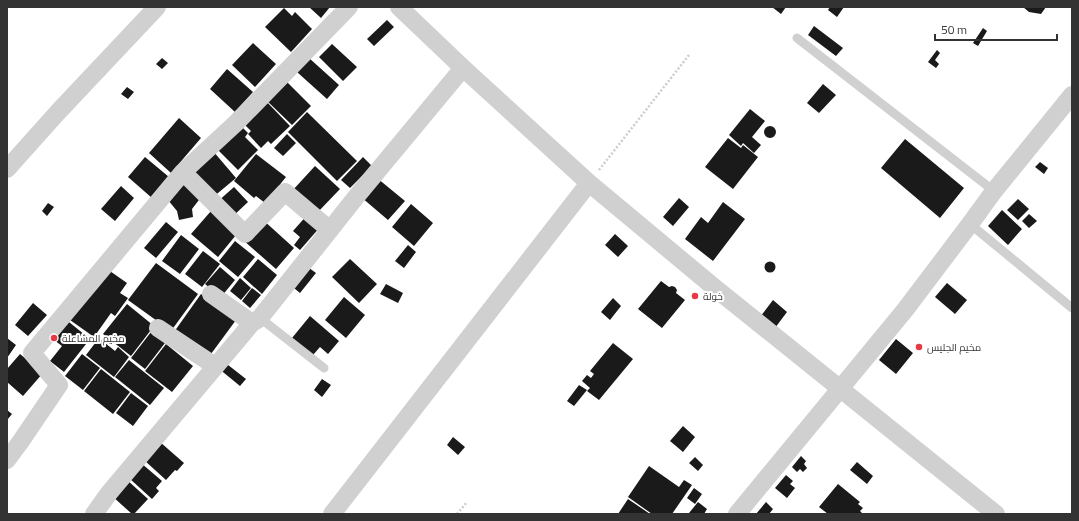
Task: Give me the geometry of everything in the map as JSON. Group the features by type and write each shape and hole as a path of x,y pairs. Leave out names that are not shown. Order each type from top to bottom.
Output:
{"street":[{"path":"7,169 58,112 157,7"},
{"path":"7,460 59,385 32,353 183,172 236,123 349,7"},
{"path":"399,7 589,183 715,288 996,514"},
{"path":"94,514 109,493 215,366 256,321 464,68"},
{"path":"737,514 905,310 994,191 1072,95"},
{"path":"183,172 244,234 284,192 330,230"},
{"path":"332,514 589,183"},
{"path":"211,294 256,321"},
{"path":"158,328 215,366"}],"lane":[{"path":"797,38 994,191"},
{"path":"970,224 1072,308"},
{"path":"256,321 324,368"}],"path":[{"path":"589,183 689,55"},
{"path":"457,514 467,502"}],"building":[{"path":"309,7 330,7 321,18"},
{"path":"772,7 786,7 781,14"},
{"path":"830,7 844,7 837,17 828,10"},
{"path":"1023,7 1046,7 1041,14 1029,12"},
{"path":"284,8 292,16 295,12 312,29 291,52 265,27"},
{"path":"387,20 394,27 374,46 367,39"},
{"path":"814,26 843,48 836,56 808,35"},
{"path":"983,28 987,31 978,46 973,43"},
{"path":"253,43 276,64 255,87 232,65"},
{"path":"332,44 357,67 343,81 319,57"},
{"path":"937,50 940,53 935,60 939,64 936,68 928,62"},
{"path":"162,58 168,63 162,69 156,64"},
{"path":"309,58 339,85 327,99 297,72"},
{"path":"227,69 253,92 235,112 210,89"},
{"path":"284,79 311,106 292,125 264,98"},
{"path":"823,84 836,95 819,113 807,103"},
{"path":"127,87 134,92 128,99 121,94"},
{"path":"264,99 290,126 271,144 268,141 261,148 248,134 251,131 241,121"},
{"path":"750,109 765,121 752,137 761,145 754,153 743,143 741,146 729,135"},
{"path":"307,112 357,161 337,181 288,132"},
{"path":"179,118 201,138 171,173 149,153"},
{"path":"240,125 248,133 245,137 258,150 238,170 217,149"},
{"path":"770,126 774,128 776,132 774,136 770,138 766,136 764,132 766,128"},
{"path":"287,134 296,143 283,156 274,148"},
{"path":"728,138 741,148 743,145 758,157 733,189 705,167"},
{"path":"905,139 964,188 940,218 881,168"},
{"path":"213,151 236,178 212,198 189,171"},
{"path":"256,154 286,177 265,203 256,196 254,198 234,181"},
{"path":"145,157 169,177 152,198 128,177"},
{"path":"363,157 372,166 350,188 341,180"},
{"path":"1040,162 1048,168 1044,174 1035,167"},
{"path":"315,166 340,189 316,214 292,191"},
{"path":"377,178 405,201 388,220 361,197"},
{"path":"187,180 202,196 192,209 193,217 179,220 177,211 168,200"},
{"path":"121,186 134,198 115,221 101,209"},
{"path":"234,187 248,202 230,219 216,203"},
{"path":"679,198 689,207 673,226 663,217"},
{"path":"1018,199 1029,209 1018,220 1007,210"},
{"path":"723,202 745,219 713,261 685,239 701,217 708,223"},
{"path":"48,203 54,207 47,216 42,211"},
{"path":"411,204 433,223 414,246 392,227"},
{"path":"1002,210 1022,229 1008,245 988,226"},
{"path":"211,211 236,235 218,257 191,234"},
{"path":"308,214 321,226 300,250 294,245 300,237 293,231"},
{"path":"1029,214 1037,221 1029,228 1022,221"},
{"path":"262,219 294,248 276,269 243,240"},
{"path":"166,222 178,232 156,258 144,248"},
{"path":"615,234 628,246 618,257 605,245"},
{"path":"181,235 199,249 180,274 162,261"},
{"path":"235,241 255,257 238,277 219,261"},
{"path":"408,245 416,252 404,268 395,261"},
{"path":"203,251 220,264 202,287 185,274"},
{"path":"258,259 277,275 262,294 243,277"},
{"path":"350,259 377,284 359,303 332,277"},
{"path":"768,262 772,262 774,263 774,271 768,272 765,269 765,265"},
{"path":"156,263 198,294 171,331 128,300"},
{"path":"305,265 316,273 300,293 289,284"},
{"path":"220,267 235,280 221,297 205,284"},
{"path":"107,269 127,283 120,293 128,298 115,316 111,313 94,337 70,320"},
{"path":"240,278 251,288 241,300 230,291"},
{"path":"661,281 669,287 675,287 677,290 676,293 685,300 662,328 638,309"},
{"path":"947,283 967,300 955,314 935,297"},
{"path":"386,284 403,293 398,303 380,294"},
{"path":"252,288 261,295 250,308 242,301"},
{"path":"201,294 236,320 208,358 174,332"},
{"path":"344,297 365,315 346,338 325,320"},
{"path":"613,298 621,306 610,320 601,312"},
{"path":"773,300 787,312 775,328 760,317"},
{"path":"33,303 47,315 28,336 15,325"},
{"path":"127,304 154,326 131,356 103,334"},
{"path":"310,316 339,341 328,354 320,347 313,355 292,338"},
{"path":"64,318 90,339 64,372 50,361 62,346 50,337"},
{"path":"151,332 165,343 145,369 131,358"},
{"path":"7,338 16,345 7,358"},
{"path":"99,338 115,351 118,347 129,357 114,377 86,355"},
{"path":"896,339 913,353 896,374 879,360"},
{"path":"613,343 633,359 599,400 587,391 590,388 582,381 587,375 591,378 594,374 590,371"},
{"path":"166,344 193,366 172,392 145,371"},
{"path":"20,354 43,373 23,396 7,382 7,369"},
{"path":"82,354 100,368 83,390 65,376"},
{"path":"129,360 164,388 150,405 115,377"},
{"path":"223,361 246,379 240,386 218,368"},
{"path":"101,369 130,392 113,414 84,391"},
{"path":"322,379 331,385 322,397 314,390"},
{"path":"579,385 587,390 574,406 567,401"},
{"path":"131,393 148,406 133,426 116,413"},
{"path":"7,410 12,414 7,420"},
{"path":"683,426 695,437 683,452 670,441"},
{"path":"453,437 465,447 458,455 447,445"},
{"path":"160,442 184,463 166,480 144,460"},
{"path":"801,456 806,461 804,464 807,468 803,472 800,469 797,472 792,467"},
{"path":"695,457 703,465 698,471 689,463"},
{"path":"857,462 873,476 867,484 850,470"},
{"path":"141,463 162,481 156,488 159,491 152,499 129,478"},
{"path":"649,466 679,487 684,480 692,485 672,514 652,514 628,497"},
{"path":"786,475 793,481 790,484 795,488 787,498 775,488"},
{"path":"126,479 148,499 134,514 132,514 112,496"},
{"path":"838,484 860,502 858,504 863,508 860,511 863,514 828,514 819,507"},
{"path":"694,488 702,494 695,504 687,498"},
{"path":"628,499 650,514 618,514"},
{"path":"698,502 707,509 704,514 689,513"},
{"path":"766,502 773,509 769,514 756,514"}],"place":[{"name":"خولة","path":"695,296"},
{"name":"مخيم المشاعلة","path":"54,338"},
{"name":"مخيم الجليس","path":"919,347"}]}
